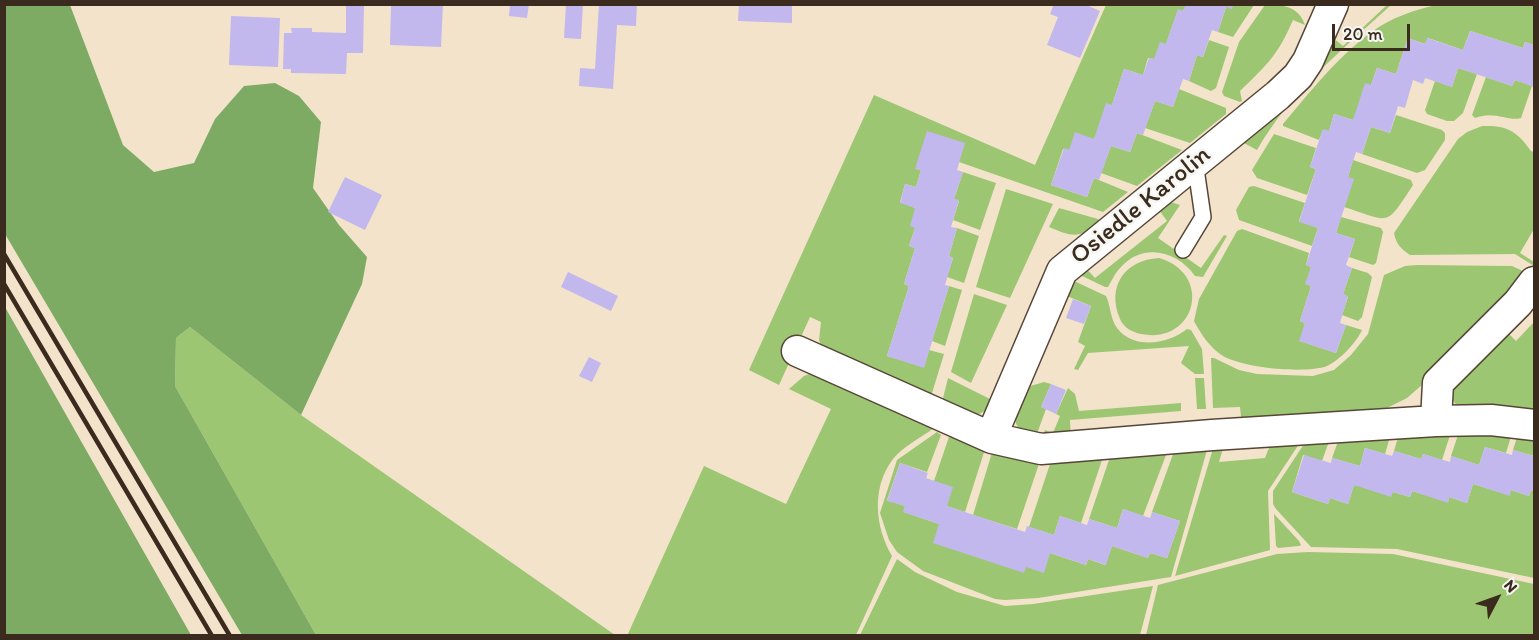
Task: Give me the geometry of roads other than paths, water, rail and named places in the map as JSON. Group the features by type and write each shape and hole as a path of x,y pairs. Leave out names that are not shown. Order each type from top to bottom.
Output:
{"street":[{"name":"Osiedle Karolin","path":"991,437 1062,271 1278,95 1298,76 1318,41 1333,4"},
{"path":"1436,421 1438,383 1518,303 1534,282"},
{"path":"797,351 991,437 1041,449 1212,435 1436,421 1491,420 1534,425"}],"lane":[{"path":"1183,250 1203,217 1195,162"}],"railway":[{"path":"4,254 230,636"},
{"path":"4,284 212,636"}]}
